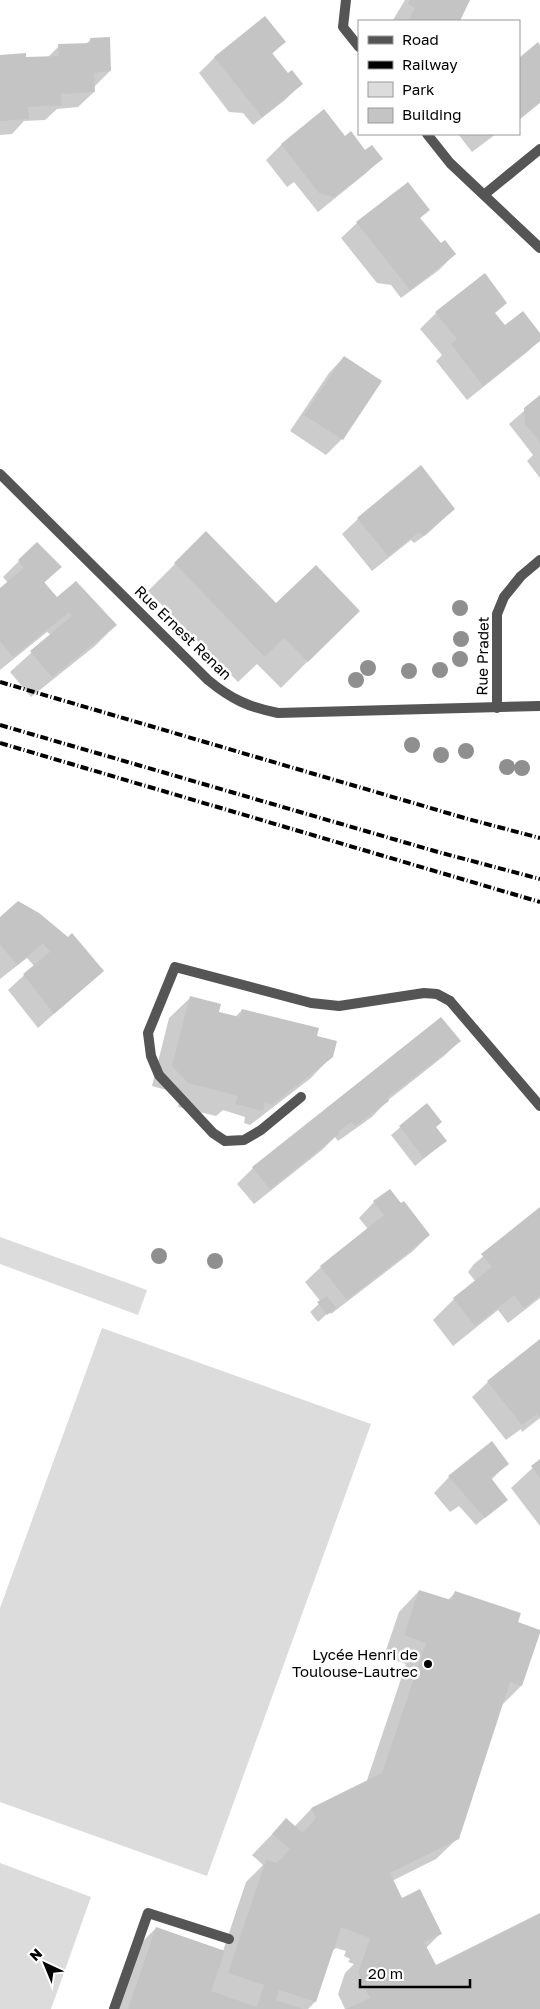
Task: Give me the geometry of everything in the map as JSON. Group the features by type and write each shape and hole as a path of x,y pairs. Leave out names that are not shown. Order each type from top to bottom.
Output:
{"street":[{"path":"346,0 343,27 358,46"},
{"path":"428,135 450,163 540,248"},
{"path":"485,194 540,149"},
{"name":"Rue Ernest Renan","path":"0,474 208,680 238,702 278,713 540,706"},
{"name":"Rue Pradet","path":"497,708 497,614 504,597 515,583 540,560"},
{"path":"301,1097 261,1130 244,1140 226,1141 213,1133 159,1075 151,1056 148,1033 175,967 311,1004 339,1006 424,993 437,994 450,1001 540,1106"},
{"path":"114,2009 148,1913 230,1939"}],"green space":[{"path":"0,1237 147,1290 138,1315 0,1264"},
{"path":"102,1328 371,1424 207,1876 0,1802 0,1608"},
{"path":"0,1863 91,1897 51,2009 0,2009"}],"building":[{"path":"410,0 470,0 460,20 409,20 415,8 408,4"},
{"path":"265,16 286,42 272,53 288,73 292,70 303,84 262,117 214,57"},
{"path":"110,37 111,71 94,73 95,92 61,94 62,105 28,107 29,119 0,121 0,55 26,53 26,57 59,56 58,44 91,43 90,38"},
{"path":"538,42 540,45 540,102 520,118 520,57"},
{"path":"324,109 345,136 351,131 365,150 372,145 383,159 334,197 319,193 281,144"},
{"path":"408,182 430,210 420,218 441,243 445,240 456,254 410,290 356,222"},
{"path":"485,273 507,303 495,313 505,325 523,311 540,333 540,341 483,386 451,344 457,339 435,312"},
{"path":"344,356 382,381 343,440 304,415"},
{"path":"540,395 540,442 525,424 524,408"},
{"path":"421,465 455,509 423,536 419,532 388,556 357,518"},
{"path":"206,531 276,603 316,565 360,611 308,662 284,638 265,657 174,563"},
{"path":"37,542 62,567 44,582 57,597 76,581 117,625 52,677 30,651 72,616 69,612 13,657 0,641 0,588 24,568 18,560"},
{"path":"18,901 39,913 68,937 72,933 104,971 54,1014 23,974 50,952 43,943 17,965 0,944 0,917"},
{"path":"190,996 221,1004 219,1012 240,1017 242,1009 319,1028 317,1036 337,1041 333,1057 272,1105 265,1102 263,1111 235,1104 238,1096 188,1083 172,1066"},
{"path":"441,1017 461,1041 387,1098 389,1101 355,1126 351,1122 338,1132 339,1134 270,1189 252,1167"},
{"path":"427,1103 442,1122 436,1127 447,1141 424,1158 399,1126"},
{"path":"390,1189 401,1203 404,1201 430,1235 347,1300 320,1266 384,1215 373,1201"},
{"path":"540,1207 540,1295 524,1308 514,1295 475,1326 453,1298 492,1267 481,1254"},
{"path":"327,1296 336,1308 327,1315 317,1302"},
{"path":"540,1339 540,1416 537,1414 522,1425 487,1381"},
{"path":"492,1441 509,1464 491,1478 508,1500 485,1518 448,1476"},
{"path":"540,1459 540,1478 531,1466"},
{"path":"419,1590 451,1600 455,1591 521,1613 518,1622 540,1630 540,1633 522,1686 510,1682 459,1839 390,1873 402,1898 420,1889 442,1934 424,1942 436,1965 540,1913 540,2009 346,2009 370,1998 358,1973 370,1938 341,1927 316,2002 279,1990 276,2000 303,2009 128,2009 156,1927 225,1951 211,1991 257,2007 264,1985 228,1973 266,1860 277,1863 290,1849 272,1834 286,1818 303,1833 316,1818 311,1808 382,1773 426,1643 404,1635"}],"railway":[{"path":"0,682 468,819 540,838"},
{"path":"0,725 438,852 540,879"},
{"path":"0,743 540,902"}],"place":[{"name":"Lycée Henri de Toulouse-Lautrec","path":"428,1664"}]}
